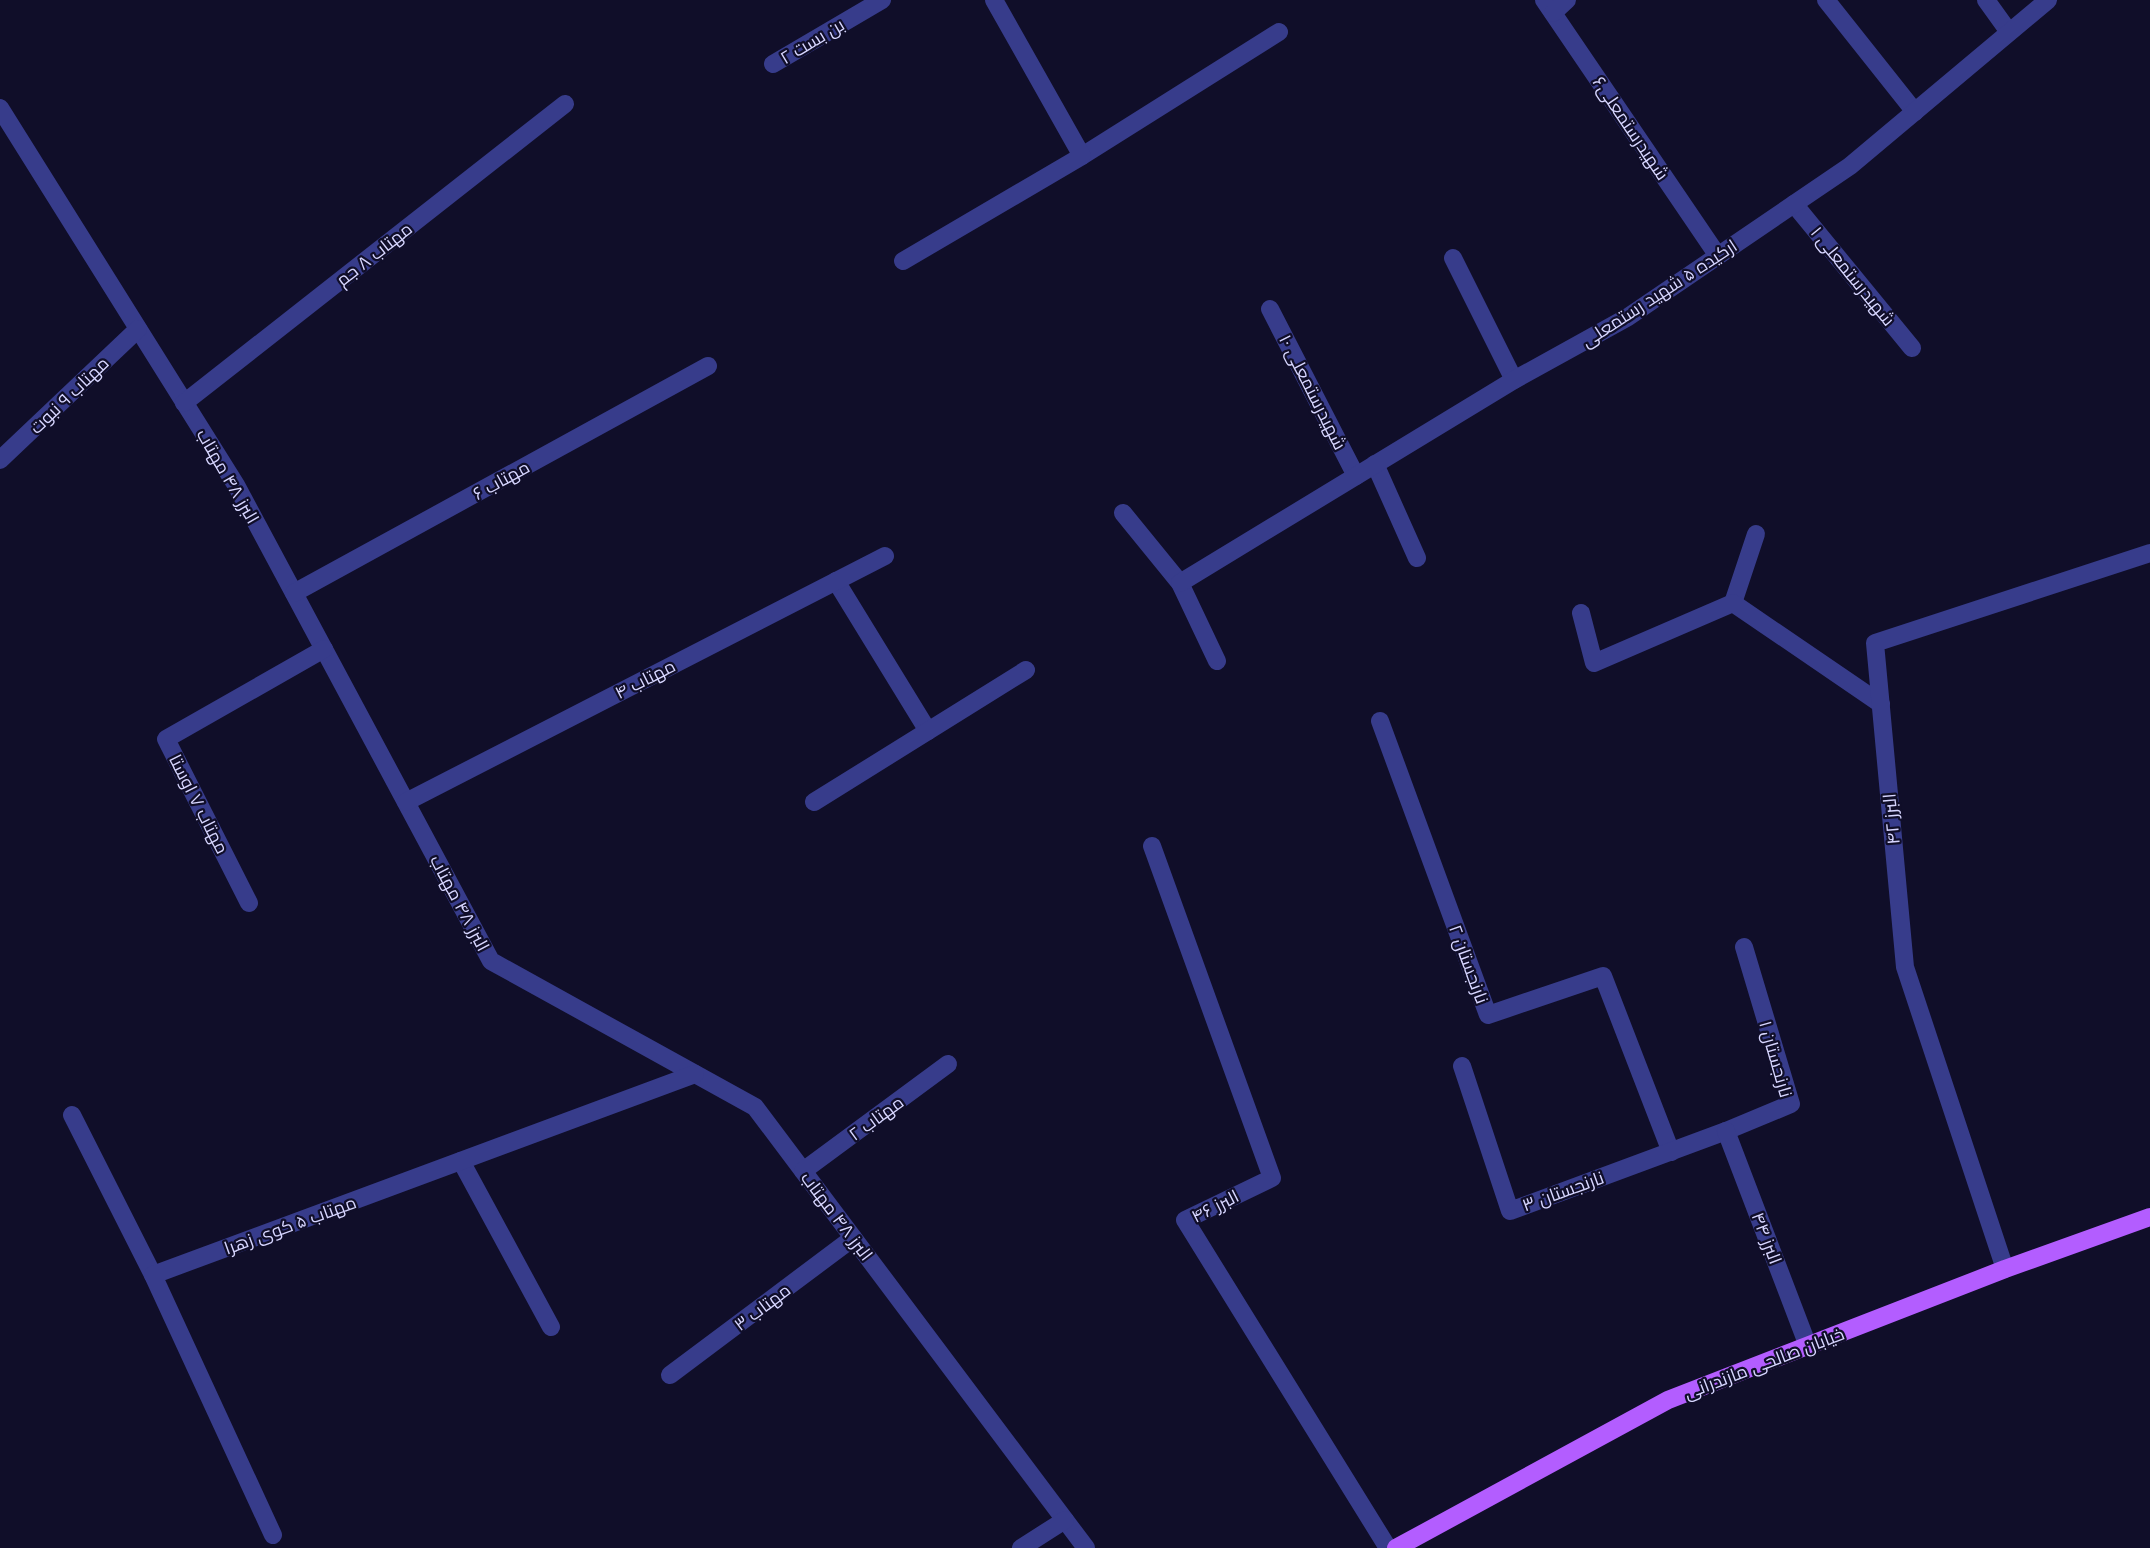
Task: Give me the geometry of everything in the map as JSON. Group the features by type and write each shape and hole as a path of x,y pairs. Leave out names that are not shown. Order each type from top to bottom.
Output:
{"main road":[{"name":"خیابان صالحی مازندرانی","path":"1396,1548 1668,1400 2005,1269 2150,1217"}],"street":[{"name":"بن بست ۲","path":"773,64 882,0"},
{"path":"994,0 1082,156"},
{"path":"1549,6 1567,0"},
{"path":"1826,0 1915,112"},
{"path":"1986,0 2009,32"},
{"name":"ارکیده ۵ شهید رستمعلی","path":"1180,583 1514,380 1628,317 1850,166 2048,0"},
{"name":"شهیدرستمعلی۶","path":"1549,6 1718,256"},
{"path":"903,261 1082,156 1279,32"},
{"name":"مهتاب ۸ جم","path":"184,403 565,104"},
{"name":"البرز ۴۸ مهتاب","path":"0,108 236,485 491,961 755,1107 1086,1548"},
{"name":"شهیدرستمعلی ۱","path":"1794,204 1912,348"},
{"path":"1453,258 1514,380"},
{"name":"شهیدرستمعلی ۱۰","path":"1270,309 1356,476"},
{"name":"مهتاب ۹ نبوت","path":"0,460 138,329"},
{"name":"مهتاب ۶","path":"294,593 708,366"},
{"path":"1375,464 1417,558"},
{"path":"1123,513 1180,583 1217,661"},
{"path":"1581,613 1594,663 1733,603 1756,534"},
{"name":"البرز ۴۲","path":"2005,1269 1905,968 1875,643 2150,553"},
{"name":"مهتاب ۴","path":"406,802 885,556"},
{"path":"836,581 928,731"},
{"path":"1733,603 1881,704"},
{"name":"مهتاب ۷ اوستا","path":"249,903 166,739 324,650"},
{"path":"814,802 1026,670"},
{"name":"نارنجستان ۲","path":"1380,721 1488,1016 1603,975 1671,1152"},
{"name":"البرز ۴۶","path":"1152,846 1272,1178 1185,1220 1388,1548"},
{"name":"نارنجستان ۱","path":"1726,1131 1791,1104 1744,947"},
{"name":"مهتاب ۲","path":"803,1171 948,1064"},
{"name":"نارنجستان ۳","path":"1462,1066 1510,1211 1726,1131"},
{"name":"مهتاب ۵ کوی زهرا","path":"153,1275 695,1074"},
{"path":"72,1114 153,1275 273,1535"},
{"name":"البرز ۴۴","path":"1726,1131 1808,1346"},
{"path":"461,1161 551,1327"},
{"name":"مهتاب ۳","path":"670,1375 853,1238"},
{"path":"1021,1548 1065,1520"}]}
